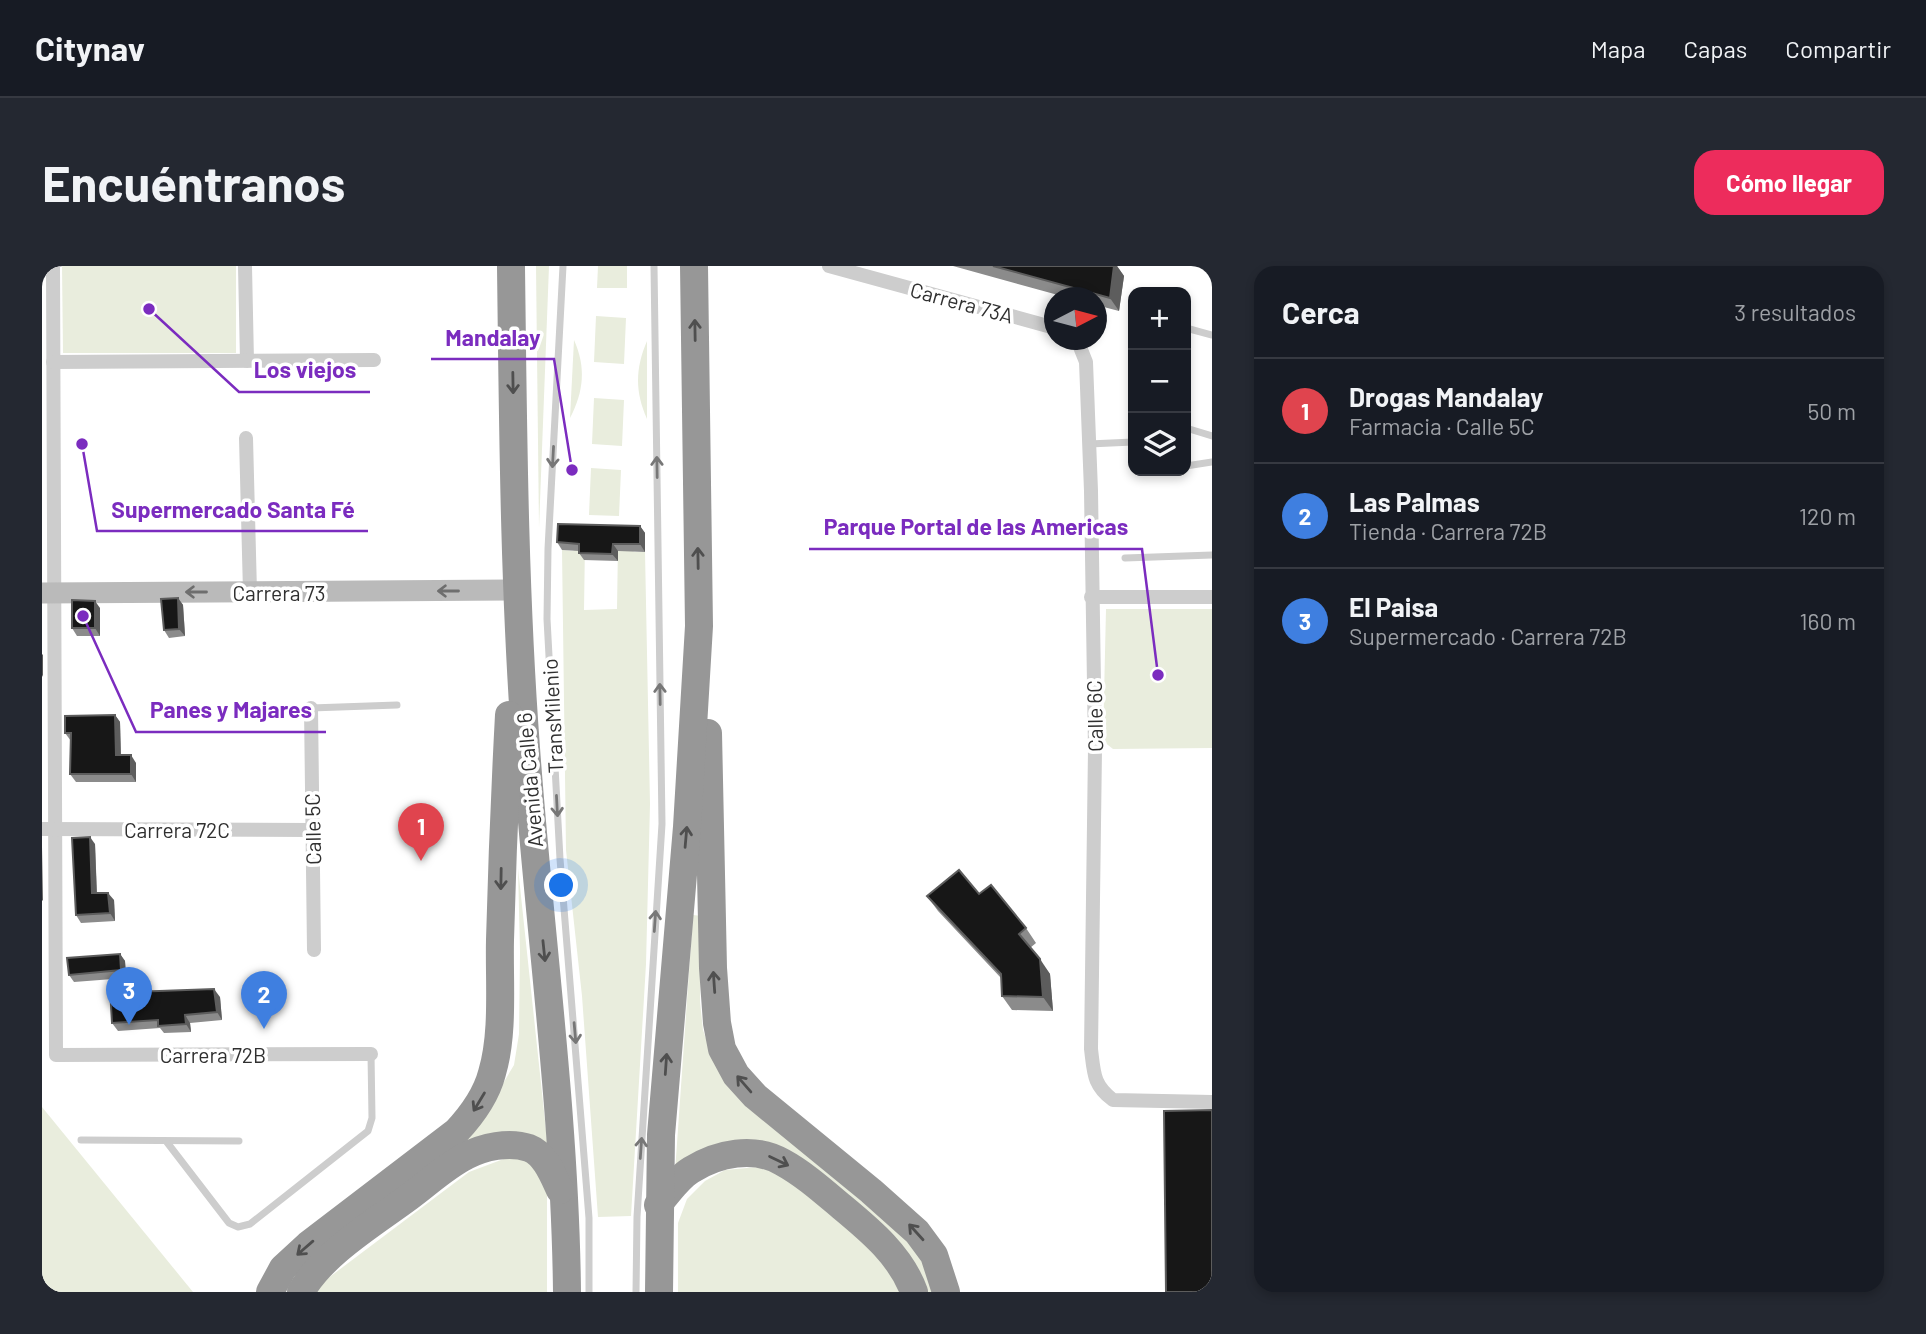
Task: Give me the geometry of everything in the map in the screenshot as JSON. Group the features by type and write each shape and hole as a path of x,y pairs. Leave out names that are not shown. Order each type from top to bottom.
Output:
{"highway":[{"name":"Avenida Calle 6","path":"511,266 516,590 526,749 557,1080 577,1212 567,1292"},
{"path":"694,266 699,626 709,749 713,968 722,1049 736,1075 755,1096 917,1232 934,1255 946,1292"},
{"path":"270,1292 283,1268 308,1245 456,1132 484,1095 492,1073 499,1006 502,825 516,590"},
{"path":"659,1292 648,1211 662,1122 687,827 699,626"},
{"path":"300,1292 323,1264 360,1234 455,1163 478,1150 515,1145 531,1148 543,1159 577,1212"},
{"path":"648,1211 689,1171 733,1153 757,1152 790,1167 885,1245 898,1262 914,1292"}],"street":[{"path":"48,829 48,426 53,362 53,266"},
{"path":"245,266 247,361"},
{"name":"Carrera 73A","path":"829,266 1044,325"},
{"name":"Calle 6C","path":"1081,350 1086,362 1089,444 1095,749 1091,1049 1095,1078 1101,1091 1113,1100 1212,1102"},
{"path":"53,362 374,360"},
{"path":"246,438 250,592"},
{"name":"Carrera 73","path":"48,593 516,590"},
{"path":"1091,597 1212,597"},
{"name":"Calle 5C","path":"311,708 314,950"},
{"name":"Carrera 72C","path":"48,829 312,830"},
{"name":"Carrera 72B","path":"48,829 56,1055 371,1054"}],"lane":[{"name":"TransMilenio","path":"563,266 548,550 547,619 577,1212 589,1292"},
{"path":"636,1292 648,1211 662,824 654,266"},
{"path":"1191,329 1212,335"},
{"path":"1191,430 1212,436"},
{"path":"1089,444 1128,442"},
{"path":"1191,465 1212,462"},
{"path":"1125,558 1212,555"},
{"path":"311,708 397,705"},
{"path":"166,1141 229,1223 238,1227 250,1224 368,1131 372,1118 371,1054"},
{"path":"81,1140 239,1141"}],"green space":[{"path":"62,266 236,266 236,353 63,353"},
{"path":"536,266 549,266 539,528"},
{"path":"598,266 627,266 627,288 597,288"},
{"path":"596,316 626,318 624,364 594,362"},
{"path":"574,340 582,379 570,418"},
{"path":"647,341 647,419 640,399 638,380 640,361"},
{"path":"594,398 624,400 622,446 592,444"},
{"path":"591,468 621,470 619,516 589,515"},
{"path":"585,543 584,610 617,609 618,545 635,552 645,552 650,804 646,964 631,1216 598,1217 582,996 566,850 562,550 573,551"},
{"path":"1106,609 1212,609 1212,748 1113,749 1103,741"},
{"path":"518,868 548,1149 457,1147 492,1102 514,1065 519,1034"},
{"path":"693,915 702,916 700,1002 703,1030 712,1056 779,1131 919,1250 936,1292 927,1292 784,1150 675,1172"},
{"path":"42,1107 193,1292 42,1292"},
{"path":"509,1157 534,1162 547,1192 547,1292 316,1292 319,1285 469,1172"},
{"path":"758,1167 785,1176 875,1249 901,1292 678,1292 678,1223 687,1199 705,1181 725,1170"}],"building":[{"path":"993,266 1114,266 1110,298 1107,297 1107,287 1070,287"},
{"path":"558,524 640,526 640,544 613,544 612,554 579,553 579,544 557,542"},
{"path":"178,598 179,629 164,630 161,599"},
{"path":"72,600 95,601 95,628 72,628"},
{"path":"115,715 116,755 131,755 131,774 70,774 71,733 65,733 65,716"},
{"path":"90,837 92,893 108,893 110,913 76,915 72,838"},
{"path":"959,870 979,894 991,885 1026,928 1019,934 1040,959 1043,997 1002,996 1001,974 927,896"},
{"path":"120,954 121,970 69,975 67,958"},
{"path":"132,987 132,992 214,989 217,1012 185,1015 186,1024 158,1026 158,1020 112,1023 110,988"},
{"path":"1212,1110 1212,1292 1166,1292 1164,1111"}],"place":[{"name":"Los viejos","path":"149,309"},
{"name":"Supermercado Santa Fé","path":"82,444"},
{"name":"Mandalay","path":"572,470"},
{"name":"Panes y Majares","path":"83,616"},
{"name":"Parque Portal de las Americas","path":"1158,675"},
{"name":"Drogas Mandalay","path":"421,861"},
{"name":"El Paisa","path":"129,1025"},
{"name":"Las Palmas","path":"264,1029"}]}
